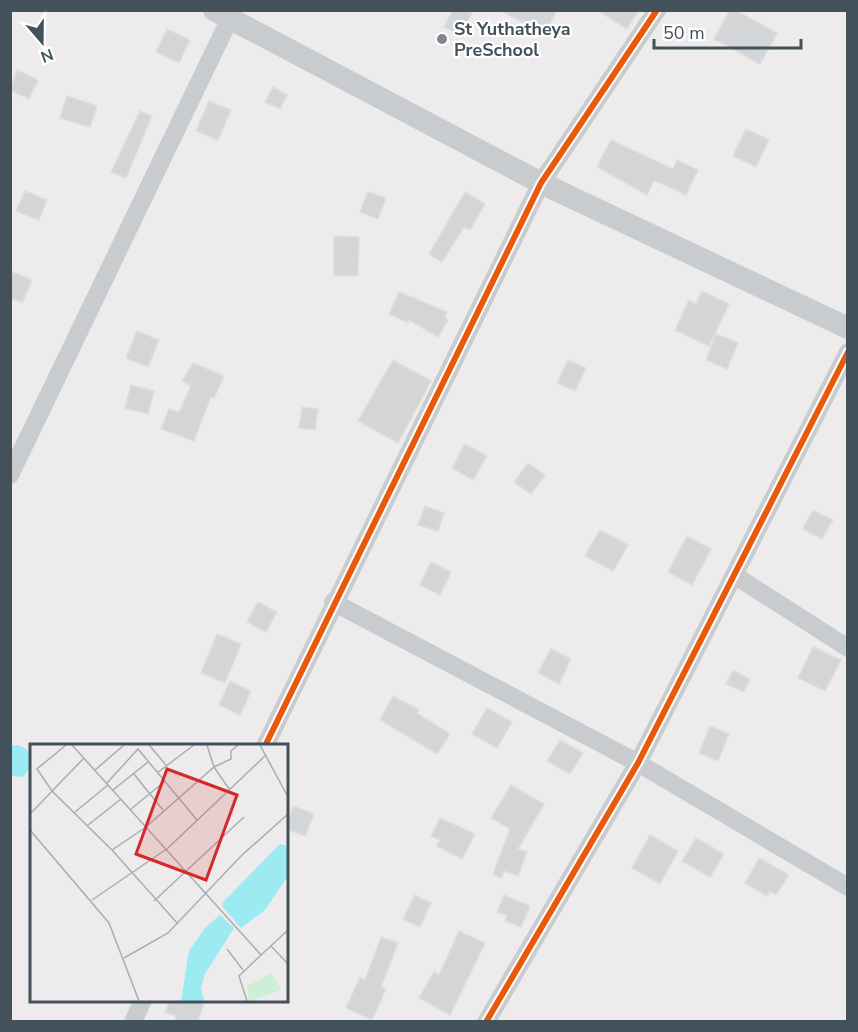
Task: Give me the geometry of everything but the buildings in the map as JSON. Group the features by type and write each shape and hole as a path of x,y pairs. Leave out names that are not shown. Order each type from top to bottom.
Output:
{"street":[{"path":"266,744 333,602 541,183 657,10"},
{"path":"10,475 226,13 541,183 848,327"},
{"path":"486,1022 638,763 848,352"},
{"path":"734,575 848,648"},
{"path":"333,602 638,763 845,880"},
{"path":"133,1022 142,1002"}],"water":[{"path":"18,745 29,753 30,768 23,777 11,776 11,746"}],"cycle path":[{"path":"266,744 541,183 657,10"},
{"path":"486,1022 638,763 848,352"}],"place":[{"name":"St Yuthatheya PreSchool","path":"442,39"}]}
